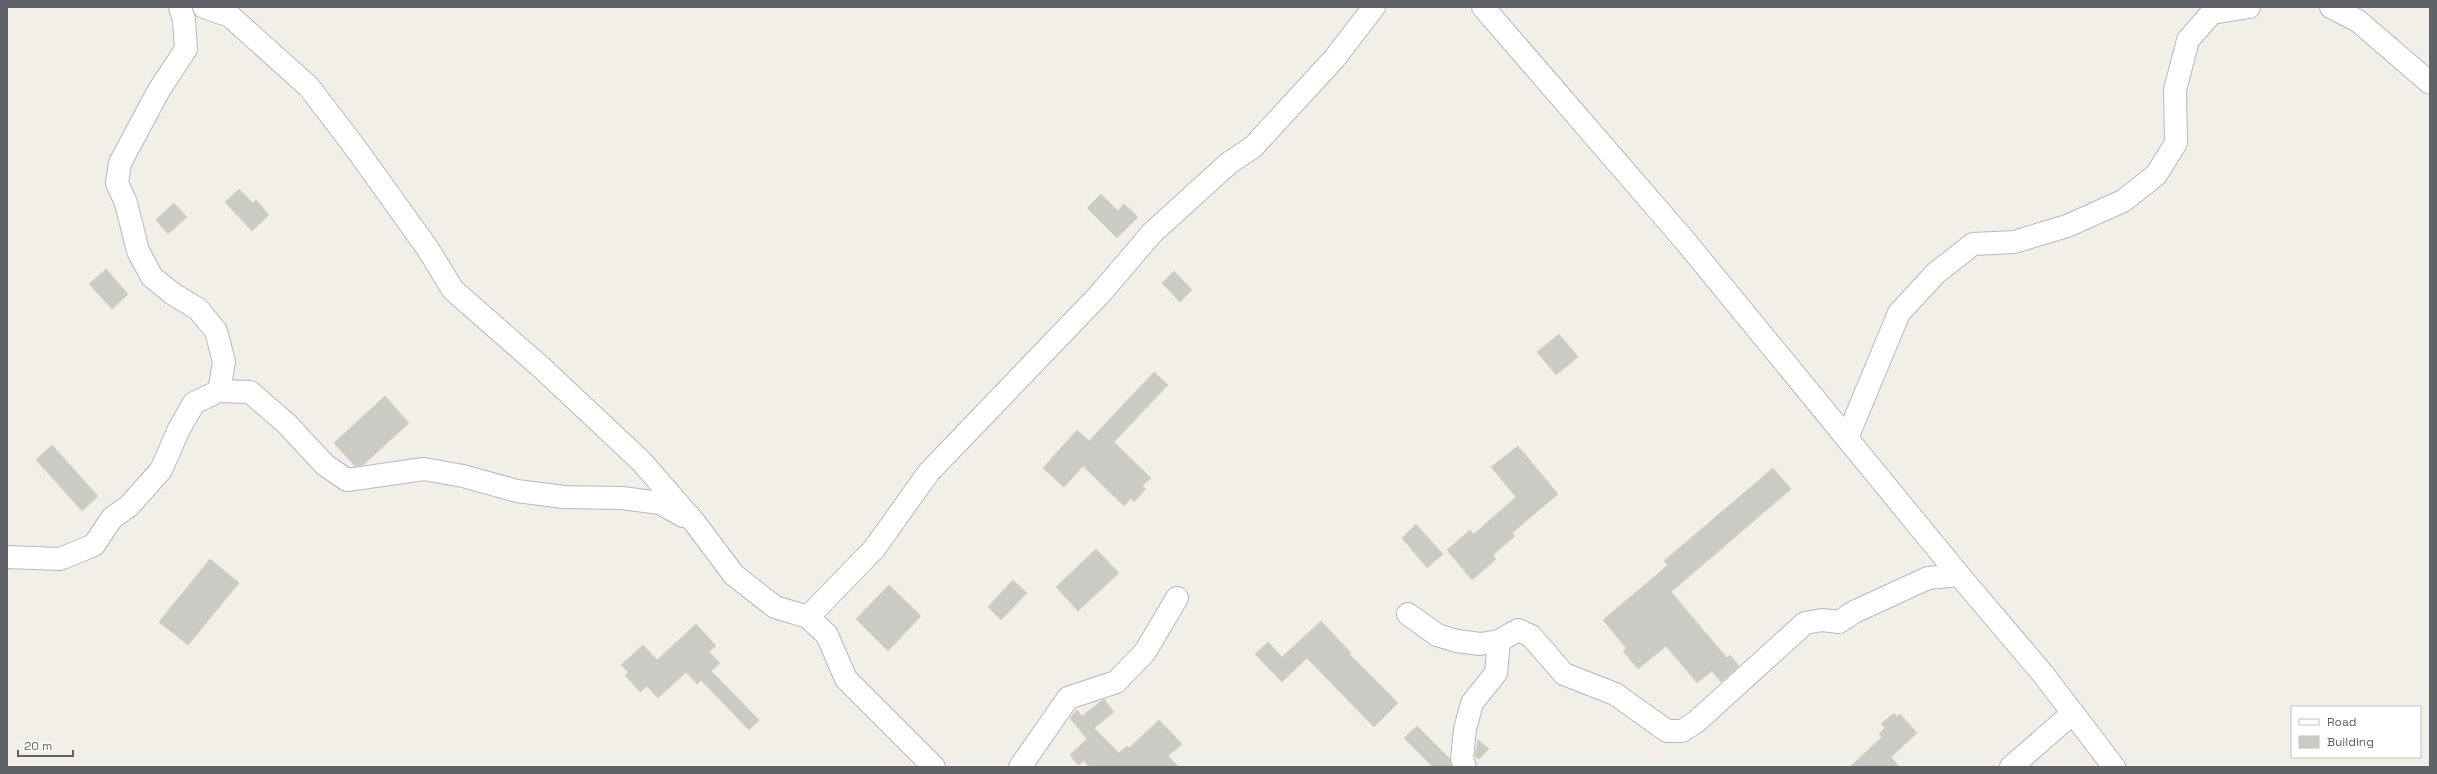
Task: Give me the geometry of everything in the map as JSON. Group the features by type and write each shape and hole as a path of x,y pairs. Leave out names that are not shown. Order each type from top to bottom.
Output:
{"street":[{"path":"180,7 184,20 186,49 159,90 120,163 118,183 126,203 138,251 152,277 173,294 198,309 216,331 224,362 219,391"},
{"path":"204,7 230,16 309,87 357,150 419,237 452,290 542,368 641,461 695,523 734,575 775,607 808,617 827,635 846,679 934,767"},
{"path":"808,617 874,549 929,472 1100,294 1152,233 1229,163 1253,147 1334,59 1374,7"},
{"path":"1483,7 1686,242 1959,575 2043,674 2114,767"},
{"path":"1847,438 1899,312 1936,273 1973,244 2014,242 2067,226 2123,201 2156,175 2176,143 2175,90 2188,40 2214,10 2249,7"},
{"path":"2331,7 2358,21 2430,83"},
{"path":"7,557 60,559 94,545 112,518 129,506 161,470 179,429 194,404 219,391 250,392 287,424 325,465 348,480 424,469 463,476 517,491 564,498 622,498 660,503 695,523"},
{"path":"1408,614 1437,635 1457,641 1480,644 1499,641 1518,630 1531,636 1564,674 1616,694 1667,731 1682,731 1696,722 1805,623 1822,620 1839,622 1854,612 1928,578 1959,575"},
{"path":"1020,767 1068,698 1116,682 1144,652 1177,598"},
{"path":"1466,767 1462,759 1465,729 1472,703 1496,673 1499,641"},
{"path":"2011,767 2073,713"}],"building":[{"path":"239,189 253,203 256,200 269,215 252,231 225,202"},
{"path":"1101,194 1118,211 1124,204 1138,217 1117,238 1087,208"},
{"path":"174,203 187,217 168,234 156,220"},
{"path":"106,269 128,294 112,309 89,284"},
{"path":"1174,271 1192,290 1180,302 1162,283"},
{"path":"1559,334 1578,357 1556,375 1537,352"},
{"path":"1154,372 1168,385 1114,442 1151,478 1142,486 1146,489 1134,502 1131,498 1124,506 1083,466 1064,487 1043,468 1077,430 1089,441"},
{"path":"385,396 409,423 363,465 355,466 334,443"},
{"path":"52,445 98,496 82,511 36,460"},
{"path":"1518,446 1558,494 1512,533 1515,536 1493,555 1496,559 1472,580 1447,550 1470,530 1474,534 1516,497 1491,467"},
{"path":"1773,468 1791,489 1671,592 1727,658 1730,655 1739,666 1721,682 1712,671 1697,683 1666,646 1638,669 1623,651 1626,648 1603,620 1668,565 1664,561"},
{"path":"1416,524 1443,554 1427,568 1402,538"},
{"path":"1096,549 1119,573 1078,611 1056,587"},
{"path":"210,559 239,583 188,645 159,622"},
{"path":"1013,580 1027,593 1001,620 988,607"},
{"path":"889,585 921,616 888,651 856,619"},
{"path":"1321,621 1351,653 1349,654 1398,703 1374,727 1307,658 1282,682 1255,654 1268,642 1282,657"},
{"path":"696,624 716,646 709,652 720,663 711,671 759,720 749,730 701,680 697,684 686,672 658,698 647,686 640,692 625,675 628,672 621,665 643,645 657,660"},
{"path":"1104,699 1114,712 1094,728 1119,753 1127,746 1129,748 1159,720 1182,744 1168,756 1179,767 1089,767 1084,761 1078,765 1070,755 1087,739 1070,718 1077,710 1082,716"},
{"path":"1894,713 1897,717 1900,714 1917,733 1891,757 1899,767 1850,767 1882,737 1879,734 1885,728 1881,724"},
{"path":"1417,726 1450,759 1452,767 1433,767 1404,738"},
{"path":"1478,740 1489,749 1479,759 1475,756"}]}
